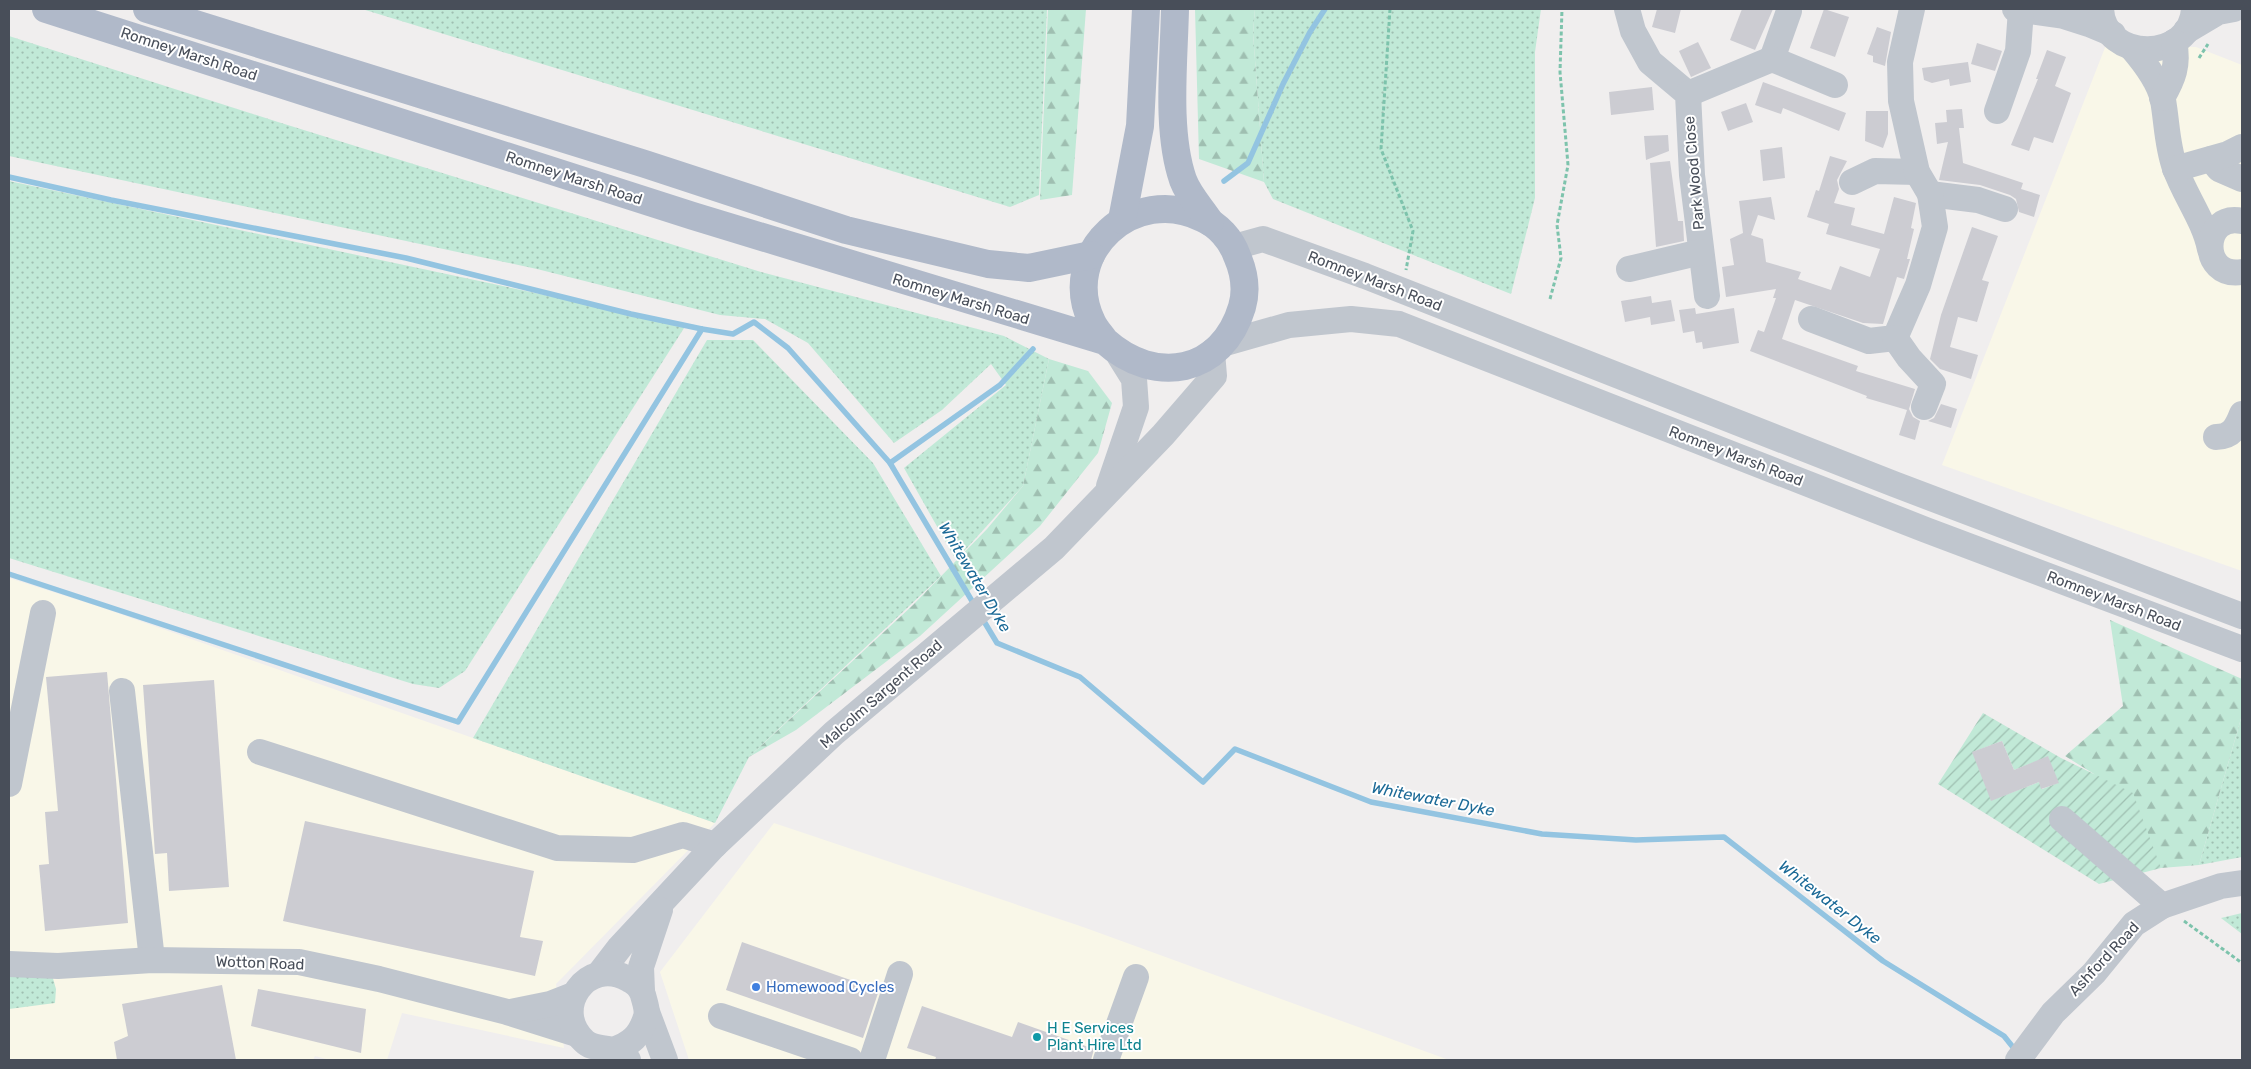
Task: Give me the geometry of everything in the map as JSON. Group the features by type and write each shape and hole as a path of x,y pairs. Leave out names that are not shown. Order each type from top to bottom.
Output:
{"main road":[{"name":"Romney Marsh Road","path":"46,9 1112,348"},
{"name":"Romney Marsh Road","path":"147,9 645,164 846,230 988,264 1029,268 1091,255"},
{"path":"1122,220 1140,126 1146,9"},
{"path":"1175,9 1172,122 1183,179 1190,194 1210,222 1234,248 1244,272 1245,298 1237,323 1217,348 1204,358 1184,366 1161,369 1140,365 1112,348 1092,322 1085,300 1085,277 1091,255 1104,235 1122,220 1143,210 1166,207 1189,211 1210,222"}],"street":[{"name":"Park Wood Close","path":"1627,9 1633,31 1650,62 1688,94 1692,174 1707,296"},
{"path":"1895,338 1918,285 1935,227 1930,194 1917,172 1901,101 1900,62 1912,9"},
{"path":"2101,9 2107,27 2145,63 2162,98 2169,151 2175,170 2202,224 2216,263 2237,275"},
{"path":"1997,111 2018,51 2024,10 2064,16 2090,24 2122,41 2148,50 2159,49 2185,27 2218,12 2234,9"},
{"path":"1789,11 1772,59 1835,85"},
{"path":"2162,98 2175,76 2177,54 2185,27"},
{"name":"Park Wood Close","path":"1688,94 1772,59"},
{"path":"2175,170 2241,148"},
{"path":"2211,159 2219,169 2242,179"},
{"path":"1852,182 1875,171 1917,172"},
{"path":"1930,194 1978,200 2005,209"},
{"path":"2191,204 2206,218 2215,221 2236,221"},
{"path":"2210,249 2215,231 2236,221"},
{"name":"Romney Marsh Road","path":"1234,248 1263,239 1403,291 1903,487 2242,616"},
{"name":"Park Wood Close","path":"1629,269 1701,252"},
{"name":"Romney Marsh Road","path":"1217,348 1289,325 1351,319 1399,324 1926,530 2242,649"},
{"path":"1811,320 1869,341 1895,338"},
{"path":"1895,338 1909,358 1933,384 1924,407"},
{"name":"Malcolm Sargent Road","path":"1106,493 1136,407 1134,379 1112,348"},
{"name":"Malcolm Sargent Road","path":"600,973 620,947 663,903 715,844 834,733 1054,548 1164,435 1214,376 1217,348"},
{"path":"2216,437 2229,435 2236,428 2242,414"},
{"path":"9,784 43,613"},
{"path":"122,691 152,960"},
{"path":"260,752 557,848 632,850 683,835 715,844"},
{"path":"2062,819 2162,906"},
{"name":"Ashford Road","path":"2024,1052 2053,1013 2094,973 2134,924 2162,906 2221,886 2242,883"},
{"name":"Malcolm Sargent Road","path":"644,1001 641,967 663,903"},
{"name":"Wotton Road","path":"9,964 58,966 152,960 299,962 379,979 507,1012 577,1034 586,1043 620,1055 642,1031 644,1001"},
{"path":"600,973 621,974 633,981 644,1001 665,1060"},
{"name":"Wotton Road","path":"507,1012 550,1004 573,995 586,979 600,973"},
{"path":"872,1060 900,974"},
{"path":"1106,1060 1136,978"},
{"path":"573,995 570,1013 577,1034"},
{"path":"721,1016 850,1060"}],"path":[{"path":"1390,9 1381,149 1413,231 1403,291"},
{"path":"1550,299 1561,258 1557,225 1568,165 1560,72 1562,9"},
{"path":"2162,906 2242,963"}],"shaded area":[{"path":"2106,45 2196,47 2242,65 2242,571 1942,465"},
{"path":"9,578 100,607 715,823 556,984 564,1048 402,1013 387,1060 330,1060 315,1056 313,1060 10,1060"},
{"path":"774,823 1083,927 1449,1060 689,1060 660,972"}],"green space":[{"path":"362,9 1047,9 1039,195 1010,207"},
{"path":"1048,9 1086,9 1072,195 1040,200"},
{"path":"1195,9 1255,9 1253,33 1264,182 1199,159"},
{"path":"1255,9 1541,9 1535,52 1535,198 1511,294 1273,199 1264,182 1253,33"},
{"path":"9,36 278,122 761,272 1004,336 1049,359 1023,486 956,560 904,468 1006,385 991,364 942,410 894,443 808,343 765,319 720,315 537,269 9,156"},
{"path":"9,181 686,325 465,671 439,688 413,684 9,558"},
{"path":"707,340 753,340 873,463 941,576 749,757 715,823 473,738"},
{"path":"1049,359 1088,371 1112,403 1098,453 1040,526 920,636 796,730 749,757 913,605 987,529 1023,486"},
{"path":"2110,620 2242,679 2242,715 2199,865 2161,868 2118,846 2094,774 2065,756 2123,706"},
{"path":"1983,713 2061,758 2133,793 2161,868 2099,884 1938,784","holes":["2002,741 2014,770 2048,757 2058,783 2042,789 2039,782 1992,800 1973,752"]},
{"path":"2242,715 2242,857 2199,865"},
{"path":"2242,913 2242,934 2221,918"},
{"path":"52,975 56,989 55,1003 9,1009 9,976"}],"building":[{"path":"1657,9 1681,9 1675,33 1652,27"},
{"path":"1742,9 1773,9 1755,50 1730,40"},
{"path":"1824,9 1849,17 1835,57 1810,48"},
{"path":"1877,27 1891,32 1885,66 1873,62 1873,56 1867,54"},
{"path":"1698,42 1711,68 1691,77 1679,51"},
{"path":"1977,43 2002,51 1995,71 1971,64"},
{"path":"2047,50 2066,57 2055,86 2071,93 2053,143 2034,137 2029,151 2011,145 2038,79 2036,79"},
{"path":"1968,62 1971,82 1950,86 1949,79 1932,83 1924,80 1922,68"},
{"path":"1763,82 1846,113 1839,131 1783,108 1781,114 1755,105"},
{"path":"1652,87 1654,110 1611,115 1609,92"},
{"path":"1746,103 1753,122 1728,131 1721,112"},
{"path":"1962,109 1964,128 1959,128 1963,163 2023,183 2021,189 2040,195 2034,217 2019,212 2016,199 2010,195 1980,185 1939,180 1948,142 1937,144 1935,123 1947,122 1946,110"},
{"path":"1866,111 1888,111 1888,134 1883,148 1865,141"},
{"path":"1668,135 1669,151 1646,160 1644,136"},
{"path":"1782,147 1785,178 1763,181 1760,150"},
{"path":"1830,156 1847,161 1837,180 1839,189 1834,203 1855,208 1851,225 1884,234 1894,197 1916,203 1911,228 1914,229 1907,259 1910,259 1904,279 1897,277 1883,324 1863,323 1795,300 1782,339 1858,366 1856,371 1915,389 1909,409 1913,417 1920,421 1915,440 1899,435 1907,410 1866,398 1867,396 1750,351 1758,330 1764,332 1776,298 1773,298 1776,289 1726,297 1722,267 1734,265 1730,239 1743,233 1739,201 1771,197 1775,220 1758,215 1751,235 1763,239 1766,262 1801,272 1798,279 1831,290 1840,266 1870,277 1880,249 1826,234 1829,224 1807,217 1816,190 1819,191"},
{"path":"1670,161 1678,221 1683,221 1684,241 1656,247 1650,163"},
{"path":"1972,227 1998,236 1982,280 1989,282 1977,322 1958,317 1950,347 1978,355 1971,379 1940,369 1930,359 1941,315"},
{"path":"1651,296 1652,303 1671,300 1675,321 1651,325 1650,317 1625,322 1621,301"},
{"path":"1695,308 1696,314 1734,308 1739,343 1703,349 1702,342 1696,343 1694,331 1683,333 1679,310"},
{"path":"1941,404 1957,409 1951,428 1928,421 1934,418"},
{"path":"107,672 128,923 45,931 39,865 49,864 45,812 58,811 46,677"},
{"path":"214,680 229,887 169,891 167,853 155,854 143,685"},
{"path":"2002,741 2014,770 2048,756 2059,783 2041,789 2039,782 1991,801 1972,752"},
{"path":"305,821 534,871 520,937 543,941 535,976 283,921"},
{"path":"742,942 879,990 863,1038 726,990"},
{"path":"222,985 236,1060 117,1060 114,1042 128,1036 122,1004"},
{"path":"258,989 366,1009 361,1053 251,1026"},
{"path":"922,1006 1012,1037 1018,1022 1094,1049 1091,1060 935,1060 936,1057 907,1048"}],"waterway":[{"path":"1224,181 1248,163 1283,84 1310,32 1325,9"},
{"path":"9,177 111,200 406,258 631,314 702,329 733,334 754,322 788,348 890,463 975,606"},
{"path":"9,574 458,722 702,329"},
{"path":"890,463 1000,385 1033,349"},
{"name":"Whitewater Dyke","path":"982,618 997,643 1080,677 1203,782 1235,749 1371,802 1542,834 1636,840 1724,837 1883,961 2004,1036 2016,1051"}],"place":[{"name":"Homewood Cycles","path":"756,987"},
{"name":"H E Services Plant Hire Ltd","path":"1037,1037"}]}
